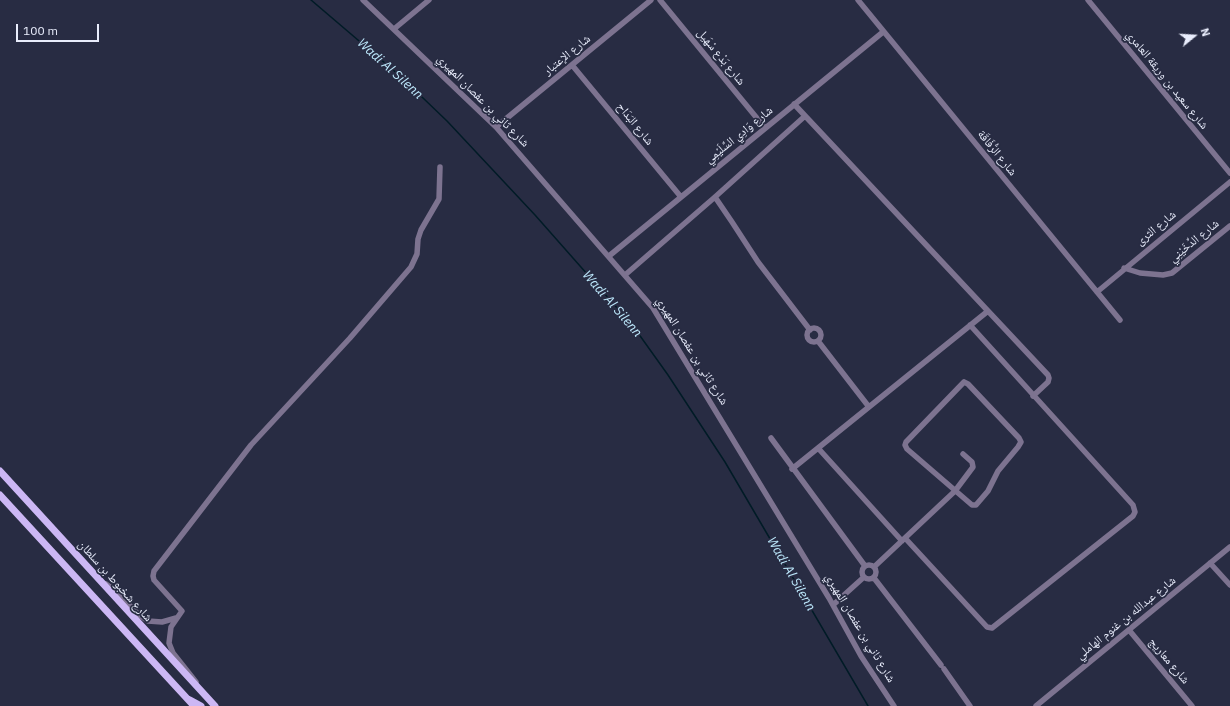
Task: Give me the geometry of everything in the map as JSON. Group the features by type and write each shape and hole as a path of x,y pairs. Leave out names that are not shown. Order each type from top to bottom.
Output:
{"main road":[{"name":"شارع شخبوط بن سلطان","path":"0,471 215,706"},
{"path":"0,495 194,706"},
{"path":"188,700 201,706"}],"street":[{"name":"شارع ثاني بن عفصان المهيري","path":"363,0 496,127 646,299 666,328 833,605 861,656 894,706"},
{"path":"394,29 429,0"},
{"name":"شارع الإعتبار","path":"496,127 651,0"},
{"name":"شارع بَدْع سْهَيل","path":"660,0 765,128"},
{"name":"شارع الرُّفَاقَة","path":"858,0 1120,320"},
{"name":"شارع سعيد بن وريقة العامري","path":"1088,0 1230,173"},
{"name":"شارع وَادِي السِّلَيْمِي","path":"609,256 883,32"},
{"name":"شارع البَدَاح","path":"572,65 681,197"},
{"path":"794,104 1049,376 1048,382 1033,396"},
{"path":"625,274 715,197 805,116"},
{"path":"201,691 195,679 170,648 170,632 176,618 182,610 154,580 154,571 251,445 350,338 411,267 417,254 418,239 421,230 439,199 440,167"},
{"name":"شارع الثرى","path":"1096,292 1230,182"},
{"path":"715,197 758,262 810,330"},
{"name":"شارع الدِّخَيْنِي","path":"1124,268 1140,273 1163,275 1172,273 1230,226"},
{"path":"792,469 988,310"},
{"path":"818,448 987,627 991,628 1133,516 1135,512 1133,505 970,325"},
{"path":"810,330 807,334 808,338 813,342 818,341"},
{"path":"810,330 818,330 820,335 818,341"},
{"path":"818,341 869,407"},
{"path":"964,382 968,384 1019,438 1020,442 1018,447 998,471 991,488 978,504 972,505 955,490 905,446 906,442 964,382"},
{"path":"771,438 792,469 865,566"},
{"path":"874,567 955,490 973,466 972,462 963,454"},
{"name":"شارع عبدالله بن غنوم الهاملي","path":"1036,706 1230,547"},
{"path":"1210,563 1230,585"},
{"path":"865,566 870,565 874,567 877,572 874,578"},
{"path":"864,577 862,572 865,566"},
{"path":"833,605 864,577"},
{"path":"864,577 868,579 874,578"},
{"path":"874,578 943,667 970,706"},
{"path":"102,582 117,592 138,614 148,621 162,622 176,618"},
{"name":"شارع معاريج","path":"1129,630 1192,706"}],"waterway":[{"name":"Wadi Al Silenn","path":"311,0 399,75 447,121 535,215 633,326 668,375 725,462 868,706"}]}
